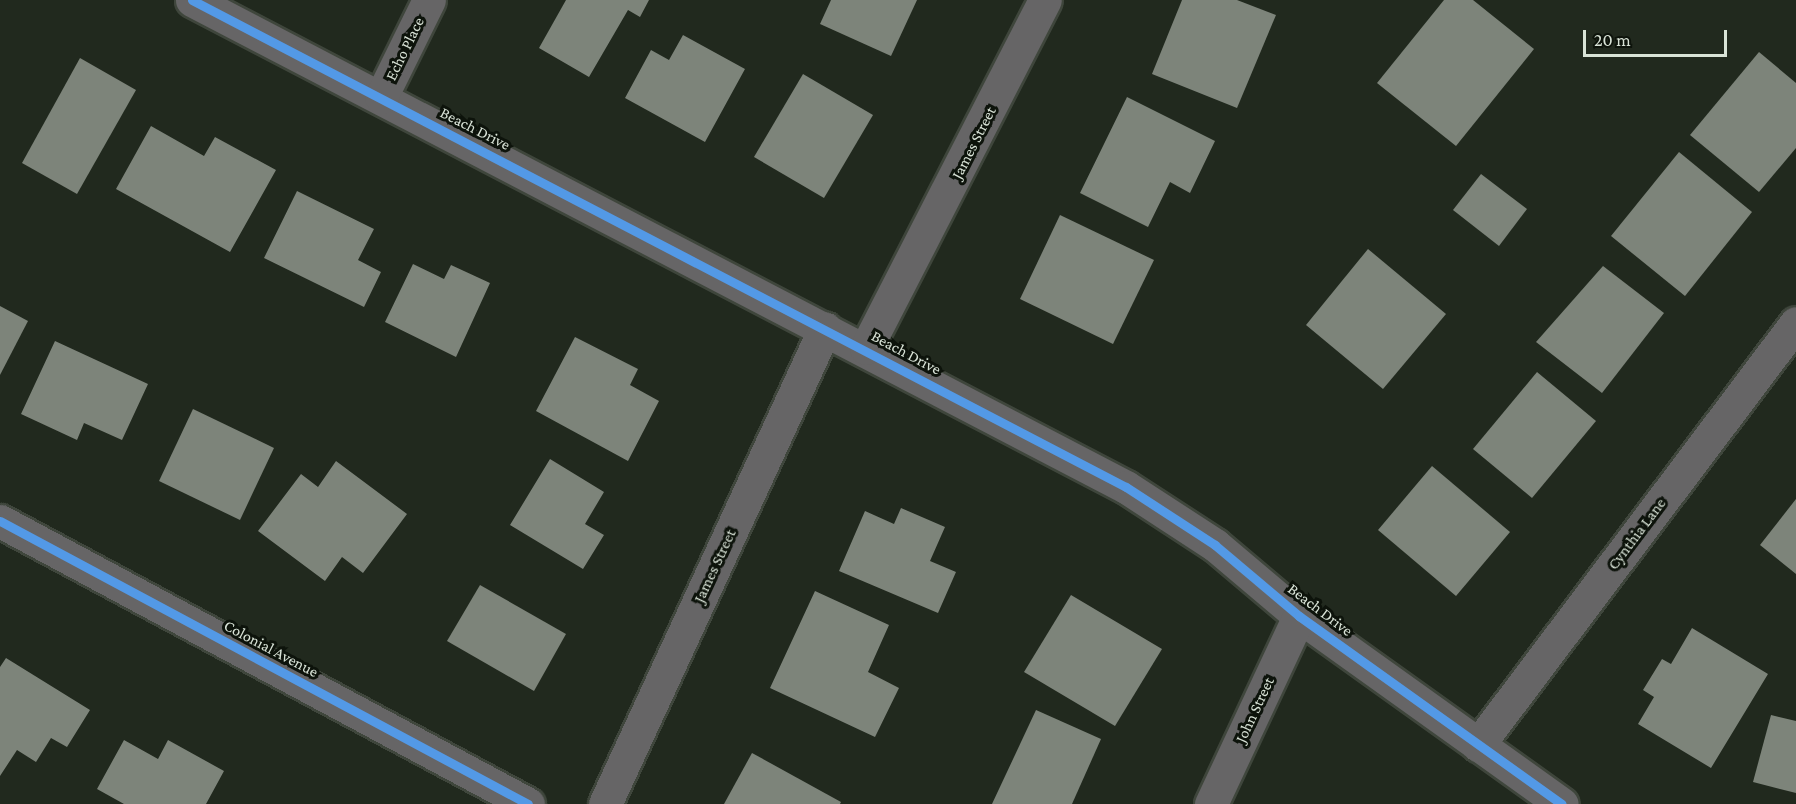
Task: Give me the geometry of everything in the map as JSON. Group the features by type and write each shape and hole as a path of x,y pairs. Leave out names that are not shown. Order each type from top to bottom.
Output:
{"street":[{"name":"Beach Drive","path":"192,0 866,348 1126,487 1215,545 1299,616 1562,804"},
{"name":"Echo Place","path":"381,97 429,0"},
{"name":"James Street","path":"866,348 1045,0"},
{"name":"Cynthia Lane","path":"1478,745 1796,323"},
{"name":"James Street","path":"605,804 825,328"},
{"name":"Colonial Avenue","path":"0,521 528,804"},
{"name":"John Street","path":"1211,804 1299,616"}],"building":[{"path":"566,0 649,0 640,17 628,10 589,77 539,48"},
{"path":"831,0 917,0 891,56 820,24"},
{"path":"1182,0 1237,0 1276,15 1237,108 1152,74"},
{"path":"1444,0 1473,0 1534,49 1456,146 1377,83"},
{"path":"683,35 745,69 705,142 625,98 651,50 669,60"},
{"path":"1759,52 1796,83 1796,148 1759,192 1690,135"},
{"path":"80,58 136,90 77,194 22,163"},
{"path":"803,74 873,115 824,198 754,157"},
{"path":"1127,97 1215,141 1190,193 1170,182 1148,227 1080,193"},
{"path":"151,126 204,156 215,137 276,170 230,252 116,189"},
{"path":"1679,152 1752,212 1685,296 1611,236"},
{"path":"1481,174 1527,209 1499,246 1453,210"},
{"path":"297,191 374,229 358,260 381,272 364,307 264,258"},
{"path":"1060,215 1154,260 1113,344 1020,299"},
{"path":"1368,249 1446,314 1383,389 1306,325"},
{"path":"413,264 444,279 451,265 490,283 456,357 385,322"},
{"path":"1603,266 1664,313 1602,393 1536,342"},
{"path":"0,306 28,321 0,375"},
{"path":"575,337 638,369 630,385 659,401 628,461 536,411"},
{"path":"55,341 148,384 122,440 84,423 77,440 21,414"},
{"path":"1537,372 1596,421 1532,498 1473,449"},
{"path":"193,409 274,448 240,520 159,481"},
{"path":"550,459 604,492 585,524 604,535 583,569 510,525"},
{"path":"336,461 407,514 363,573 342,557 325,581 258,531 301,474 318,487"},
{"path":"1432,466 1510,532 1456,596 1378,530"},
{"path":"1796,499 1796,574 1760,545"},
{"path":"901,508 945,527 930,561 956,572 938,613 839,571 865,511 894,524"},
{"path":"480,585 566,634 534,691 447,641"},
{"path":"815,591 889,625 868,672 899,688 875,737 770,688"},
{"path":"1071,595 1162,649 1115,726 1024,672"},
{"path":"1692,628 1768,674 1711,768 1638,724 1654,697 1643,690 1662,659 1671,664"},
{"path":"6,658 90,710 67,747 51,738 36,762 17,750 0,776 0,667"},
{"path":"1036,710 1101,739 1072,804 992,804"},
{"path":"1771,715 1796,721 1796,793 1753,782"},
{"path":"124,740 158,759 168,740 224,771 206,804 124,804 97,789"},
{"path":"752,753 841,802 840,804 724,804"}],"cycle path":[{"path":"192,0 1126,487 1215,545 1299,616 1562,804"},
{"path":"0,521 528,804"}]}
